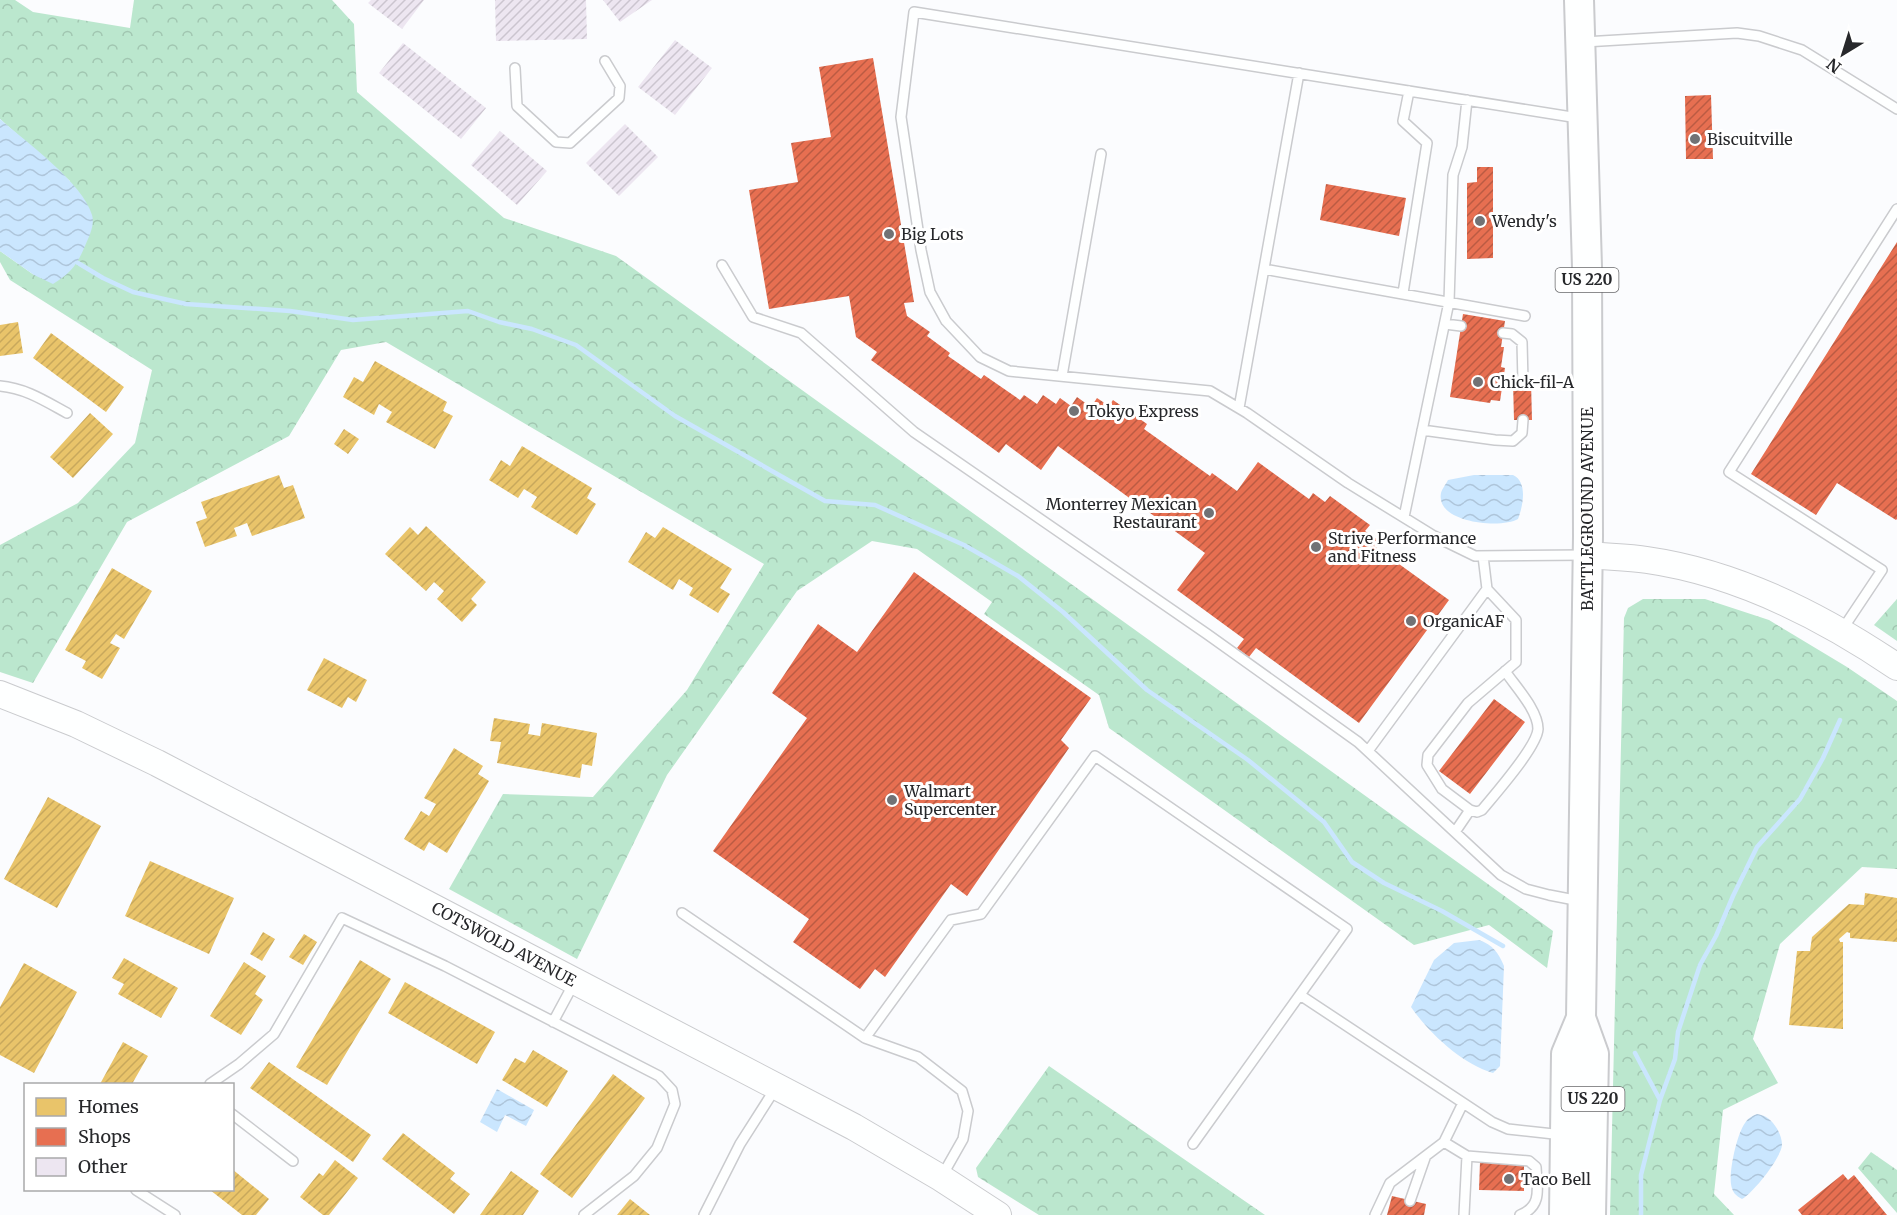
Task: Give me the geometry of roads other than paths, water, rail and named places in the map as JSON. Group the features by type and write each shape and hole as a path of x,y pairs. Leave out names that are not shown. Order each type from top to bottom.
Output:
{"main road":[{"name":"BATTLEGROUND AVENUE","path":"1579,0 1587,267 1588,555 1581,1018 1594,1054 1592,1215"},
{"name":"BATTLEGROUND AVENUE","path":"1564,1215 1566,1054 1581,1018"},
{"path":"1565,1135 1576,1136 1580,1141 1592,1183"}],"street":[{"path":"1588,555 1647,560 1724,578 1764,592 1840,632 1897,667"},
{"name":"COTSWOLD AVENUE","path":"0,694 76,724 157,763 854,1127 999,1215"}],"lane":[{"path":"1584,119 914,12 900,117 930,292 946,321 980,357 1009,371 1210,391 1239,408 1348,483 1434,536 1475,556 1588,555"},
{"path":"1581,43 1737,33 1759,36 1802,50 1897,109"},
{"path":"516,68 517,106 556,142 570,143 619,98 620,86 604,61"},
{"path":"1239,408 1299,73"},
{"path":"1403,293 1427,143 1403,121 1409,91"},
{"path":"1404,517 1449,302 1453,175 1462,147 1467,100"},
{"path":"1062,376 1101,154"},
{"path":"1840,632 1882,570 1729,472 1897,209"},
{"path":"722,266 753,317 801,333 914,432 1208,634 1358,742 1501,875 1526,889 1583,901"},
{"path":"1264,269 1525,316"},
{"path":"1445,324 1461,326"},
{"path":"1503,333 1512,334 1521,342 1523,382"},
{"path":"0,386 12,387 33,394 67,413"},
{"path":"1422,430 1514,441 1522,433 1523,420"},
{"path":"1482,556 1487,589 1516,620 1516,662 1505,671 1468,703 1428,755 1427,765 1442,789 1470,810 1477,812 1482,810 1532,746 1538,729 1534,715 1505,671"},
{"path":"1368,751 1487,589"},
{"path":"865,1038 951,920 981,914 1095,756 1347,929 1193,1144"},
{"path":"1455,832 1470,810"},
{"path":"682,913 865,1038 918,1057 962,1091 968,1111 963,1139 941,1178"},
{"path":"211,1083 239,1064 274,1034 342,918 445,966 659,1076 672,1090 675,1104 657,1148 634,1176 584,1215"},
{"path":"553,1022 575,981"},
{"path":"1300,995 1492,1122 1508,1129 1565,1135"},
{"path":"704,1215 740,1144 777,1087"},
{"path":"1375,1215 1390,1183 1444,1142 1464,1103"},
{"path":"234,1116 293,1161"},
{"path":"1444,1142 1467,1156 1529,1161 1536,1167 1537,1198 1533,1208 1521,1215"},
{"path":"1410,1201 1425,1156"},
{"path":"1464,1215 1467,1156"},
{"path":"138,1191 175,1215"}],"water":[{"path":"0,119 66,177 87,203 92,215 91,231 79,258 69,272 53,284 34,275 0,251"},
{"path":"1474,475 1513,475 1518,478 1523,495 1518,519 1510,522 1485,523 1458,517 1448,511 1442,503 1441,493 1448,480"},
{"path":"1479,940 1494,950 1504,966 1500,1066 1493,1073 1481,1069 1458,1055 1427,1027 1411,1007 1434,960 1454,943"},
{"path":"497,1089 534,1110 526,1126 505,1115 497,1132 480,1122"},
{"path":"1757,1114 1773,1123 1782,1145 1766,1175 1742,1199 1732,1187 1732,1161 1742,1128 1747,1120"}],"waterway":[{"path":"78,263 133,292 186,304 290,311 353,320 468,311 499,322 532,329 576,345 675,416 825,501 875,505 964,545 1018,576 1063,612 1147,690 1248,760 1324,822 1352,862 1384,883 1442,911 1503,946"},
{"path":"1641,1215 1641,1175 1660,1100 1675,1059 1678,1032 1700,965 1757,847 1800,799 1823,758 1840,720"},
{"path":"1635,1053 1660,1100"}],"place":[{"name":"Biscuitville","path":"1695,139"},
{"name":"Wendy's","path":"1480,221"},
{"name":"Big Lots","path":"889,234"},
{"name":"Chick-fil-A","path":"1478,382"},
{"name":"Tokyo Express","path":"1074,411"},
{"name":"Monterrey Mexican Restaurant","path":"1209,513"},
{"name":"Strive Performance and Fitness","path":"1316,547"},
{"name":"OrganicAF","path":"1411,621"},
{"name":"Walmart Supercenter","path":"892,800"},
{"name":"Taco Bell","path":"1509,1179"}]}
